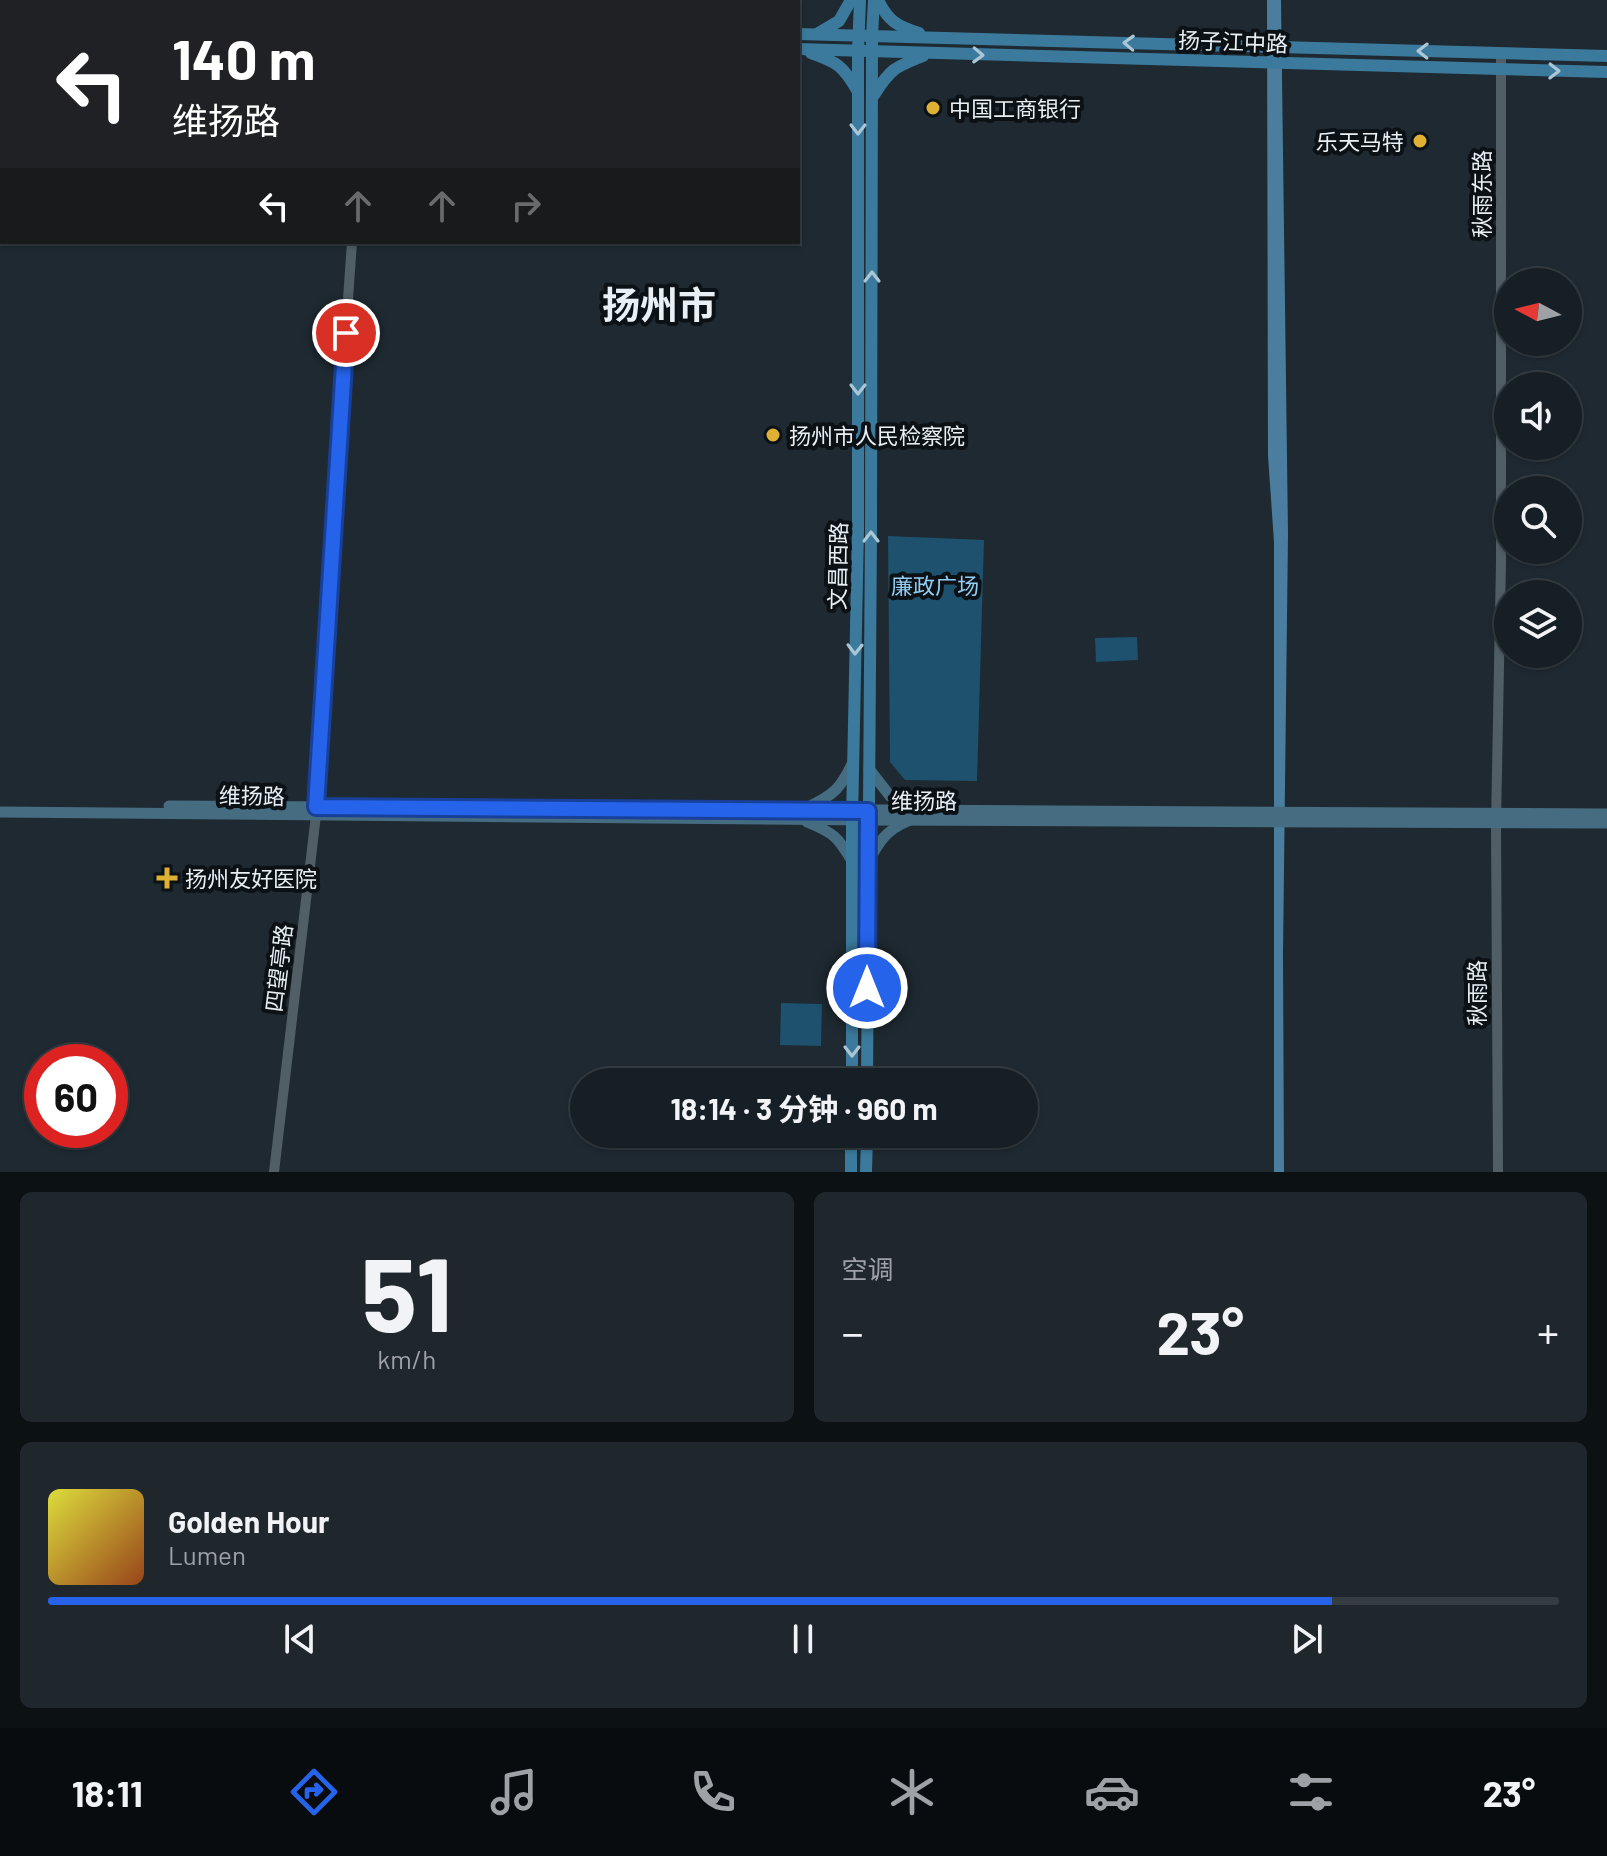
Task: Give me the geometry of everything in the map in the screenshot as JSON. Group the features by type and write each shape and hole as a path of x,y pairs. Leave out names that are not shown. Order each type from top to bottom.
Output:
{"main road":[{"path":"817,34 839,21 851,0"},
{"name":"文昌西路","path":"852,1068 860,0"},
{"path":"876,0 884,14 899,27 933,38"},
{"name":"文昌西路","path":"867,1068 872,36 876,0"},
{"name":"扬子江中路","path":"800,34 1607,56"},
{"path":"800,49 846,70 858,91"},
{"name":"扬子江中路","path":"800,49 1607,72"},
{"path":"872,98 886,75 902,64 930,53"},
{"path":"852,861 840,841 801,815 843,784 853,762"},
{"path":"868,863 882,838 912,816 890,796 869,769"},
{"name":"维扬路","path":"0,804 316,811"},
{"name":"维扬路","path":"0,812 1496,818 1607,823"},
{"name":"维扬路","path":"1496,818 1607,814"},
{"path":"851,1148 851,1172"},
{"path":"866,1172 867,1148"}],"street":[{"name":"秋雨东路","path":"1496,818 1501,562 1501,53"},
{"name":"四望亭路","path":"274,1172 316,811 352,244"},
{"name":"秋雨路","path":"1496,818 1498,1172"}],"green space":[{"name":"廉政广场","path":"888,536 984,540 977,781 905,780 890,762"},
{"path":"1137,637 1138,660 1096,662 1095,638"},
{"path":"781,1003 822,1004 821,1046 780,1045"}],"shaded area":[{"path":"1267,0 1281,0 1288,534 1284,1172 1274,1172 1274,542 1268,456"}],"place":[{"name":"中国工商银行","path":"933,108"},
{"name":"乐天马特","path":"1420,141"},
{"name":"扬州市人民检察院","path":"773,435"},
{"name":"扬州友好医院","path":"167,878"}],"district":[{"name":"扬州市","path":"659,304"}],"route":[{"path":"346,333 316,807 868,811 867,988"}]}
